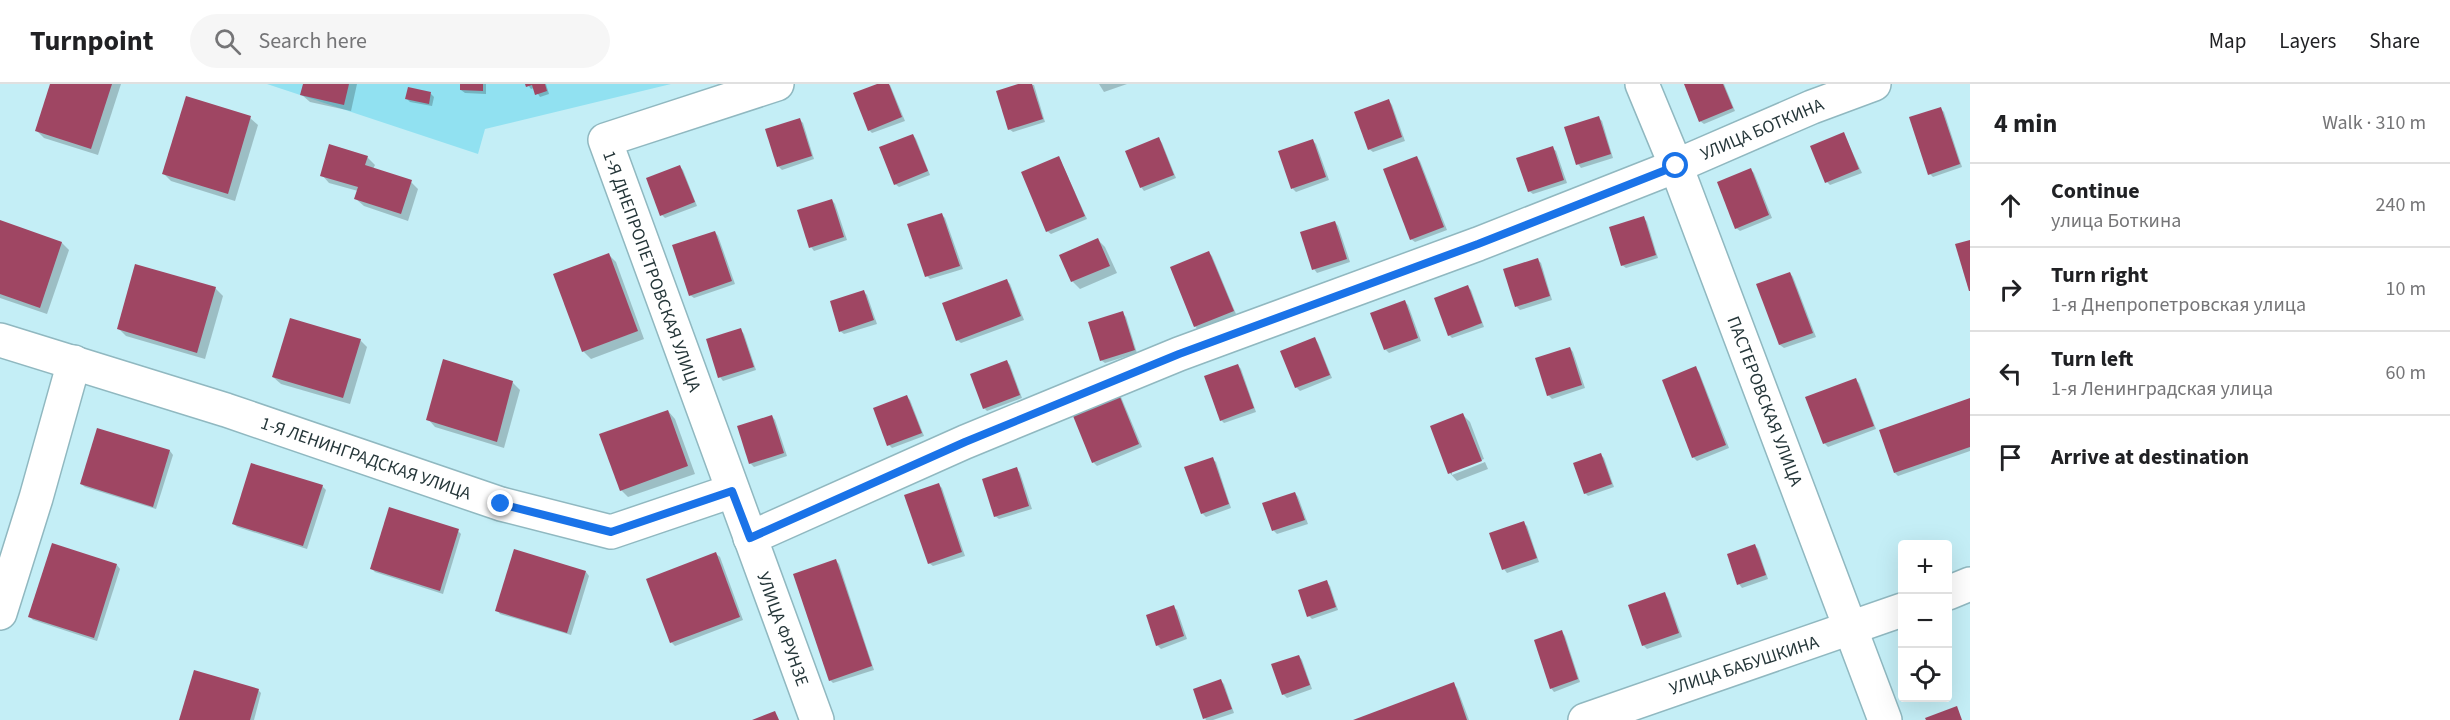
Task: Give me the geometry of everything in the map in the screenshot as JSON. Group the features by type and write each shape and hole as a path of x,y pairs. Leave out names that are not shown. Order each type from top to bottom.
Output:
{"street":[{"name":"1-Я ДНЕПРОПЕТРОВСКАЯ УЛИЦА","path":"750,538 605,140 777,84"},
{"name":"ПАСТЕРОВСКАЯ УЛИЦА","path":"1641,84 1676,166 1885,720"},
{"name":"УЛИЦА БОТКИНА","path":"750,538 965,442 1179,354 1478,244 1676,166 1807,95 1874,84"},
{"name":"1-Я ЛЕНИНГРАДСКАЯ УЛИЦА","path":"0,340 226,410 501,504 611,532 732,491"},
{"path":"0,613 36,498 74,362"},
{"name":"УЛИЦА ФРУНЗЕ","path":"750,538 817,720"},
{"path":"1952,591 1970,584"},
{"name":"УЛИЦА БАБУШКИНА","path":"1585,720 1898,612"}],"shaded area":[{"path":"267,84 671,84 485,129 478,154"}],"building":[{"path":"50,84 112,84 91,149 35,131"},
{"path":"303,84 349,84 344,105 300,95"},
{"path":"460,84 483,84 483,91 460,90"},
{"path":"525,84 545,84 547,91 535,95 532,85 526,87"},
{"path":"877,84 889,84 902,117 868,131 853,93"},
{"path":"1018,84 1032,84 1043,119 1008,130 996,91"},
{"path":"1684,84 1723,84 1733,108 1699,122"},
{"path":"408,87 431,92 429,104 405,99"},
{"path":"186,96 251,116 228,194 162,174"},
{"path":"1389,99 1402,137 1368,150 1354,112"},
{"path":"1941,107 1960,164 1928,175 1909,117"},
{"path":"1599,116 1611,154 1576,165 1564,127"},
{"path":"800,118 812,156 777,167 765,129"},
{"path":"1844,132 1859,169 1825,183 1810,146"},
{"path":"913,134 928,171 894,185 879,147"},
{"path":"1159,137 1174,175 1140,188 1125,151"},
{"path":"1313,139 1326,177 1291,189 1278,151"},
{"path":"329,144 368,156 365,165 412,180 401,214 354,199 358,187 320,176"},
{"path":"1553,146 1564,180 1528,192 1516,158"},
{"path":"1059,156 1085,216 1046,232 1021,172"},
{"path":"1417,156 1444,227 1410,240 1383,169"},
{"path":"680,165 695,202 660,216 646,178"},
{"path":"1751,168 1769,215 1735,229 1717,182"},
{"path":"832,199 844,237 809,248 797,210"},
{"path":"942,213 960,266 925,277 907,224"},
{"path":"1644,216 1656,255 1621,266 1609,227"},
{"path":"0,220 62,242 40,308 0,294"},
{"path":"1335,221 1347,259 1312,270 1300,232"},
{"path":"715,231 732,281 689,296 672,245"},
{"path":"1098,238 1110,266 1071,282 1059,255"},
{"path":"1970,240 1970,291 1969,291 1955,244"},
{"path":"1209,251 1234,311 1194,327 1170,267"},
{"path":"609,253 638,331 582,352 553,274"},
{"path":"1538,258 1550,296 1515,307 1503,269"},
{"path":"135,264 216,287 197,353 117,329"},
{"path":"1790,272 1813,333 1779,345 1756,284"},
{"path":"1007,279 1021,316 956,341 942,303"},
{"path":"1468,285 1482,323 1448,336 1434,298"},
{"path":"864,290 874,320 839,332 830,301"},
{"path":"1405,300 1418,338 1384,350 1370,313"},
{"path":"1123,311 1135,350 1100,361 1088,322"},
{"path":"290,318 361,339 343,398 272,377"},
{"path":"741,328 754,367 718,378 706,339"},
{"path":"1315,337 1330,375 1295,388 1280,351"},
{"path":"1570,347 1582,385 1547,396 1535,358"},
{"path":"443,359 513,381 497,442 426,420"},
{"path":"1007,360 1020,395 983,409 970,374"},
{"path":"1238,364 1254,408 1220,421 1204,376"},
{"path":"1696,366 1726,445 1692,458 1662,380"},
{"path":"1856,378 1874,426 1823,444 1805,397"},
{"path":"1118,392 1139,444 1092,463 1071,411"},
{"path":"907,395 922,433 887,446 873,408"},
{"path":"1970,398 1970,447 1894,473 1879,430"},
{"path":"668,410 688,466 620,491 599,434"},
{"path":"1463,413 1482,461 1448,474 1430,426"},
{"path":"772,415 784,453 749,464 737,426"},
{"path":"97,428 170,450 153,507 80,484"},
{"path":"1601,453 1612,484 1584,494 1573,463"},
{"path":"1213,457 1229,504 1201,514 1184,467"},
{"path":"251,463 323,485 303,546 232,524"},
{"path":"1017,467 1029,506 994,517 982,479"},
{"path":"939,483 962,552 928,564 904,495"},
{"path":"1295,492 1305,520 1272,531 1262,503"},
{"path":"389,507 459,529 440,591 370,569"},
{"path":"1524,521 1537,558 1502,570 1489,533"},
{"path":"52,543 117,564 94,638 28,617"},
{"path":"1755,544 1766,575 1737,585 1727,554"},
{"path":"514,549 586,571 567,633 495,611"},
{"path":"716,552 740,617 670,643 646,579"},
{"path":"836,559 872,666 829,681 793,574"},
{"path":"1327,580 1336,607 1307,617 1298,590"},
{"path":"1665,592 1679,633 1642,646 1628,605"},
{"path":"1174,605 1184,636 1156,646 1146,615"},
{"path":"1562,630 1578,679 1550,689 1534,640"},
{"path":"1299,655 1310,685 1282,695 1271,664"},
{"path":"194,670 259,689 250,720 179,720"},
{"path":"1221,679 1232,709 1203,719 1193,689"},
{"path":"1454,682 1467,720 1353,720"},
{"path":"1957,706 1962,720 1926,720 1925,718"},
{"path":"775,711 779,720 752,720"}],"route":[{"path":"501,504 611,532 732,491 750,538 965,442 1179,354 1478,244 1676,166"}]}
